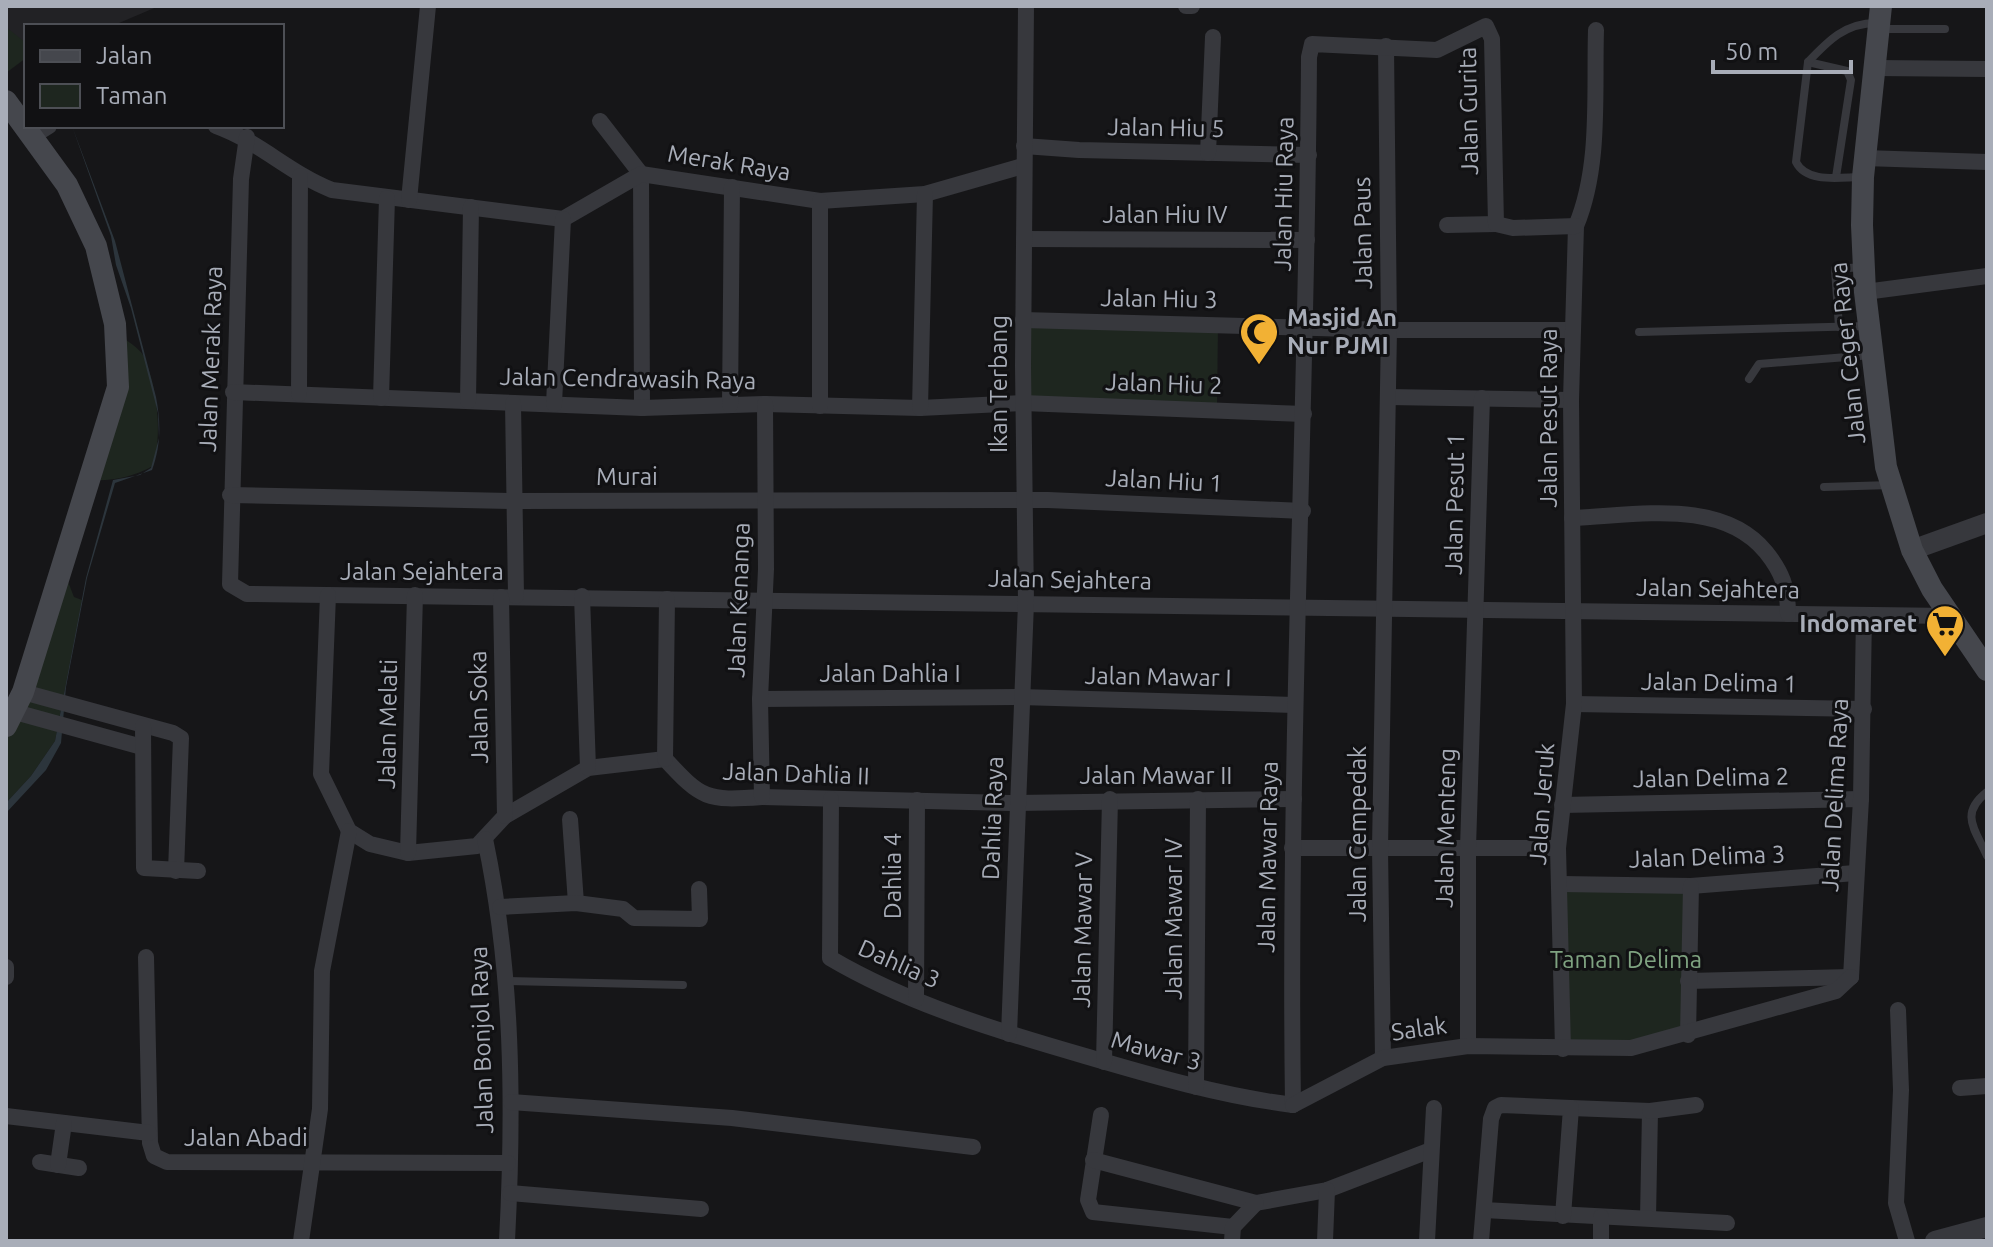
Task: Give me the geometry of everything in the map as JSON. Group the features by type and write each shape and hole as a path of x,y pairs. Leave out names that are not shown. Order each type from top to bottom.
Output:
{"main road":[{"name":"Jalan Ceger Raya","path":"1880,20 1864,167 1864,267 1886,467 1912,550 1932,589 1987,670"},
{"path":"6,101 24,116"},
{"path":"15,710 118,387 115,324 96,246 41,131"}],"street":[{"path":"409,200 428,6"},
{"name":"Ikan Terbang","path":"1026,6 1023,166 1026,603"},
{"name":"Jalan Gurita","path":"1386,46 1437,50 1482,25 1492,32 1496,224"},
{"name":"Jalan Pesut Raya","path":"1573,610 1571,400 1576,226 1585,205 1592,163 1596,30"},
{"path":"1208,153 1213,37"},
{"name":"Jalan Hiu Raya","path":"1300,610 1309,57 1312,44 1386,46"},
{"name":"Jalan Paus","path":"1384,610 1389,330 1386,46"},
{"path":"1875,68 1987,69"},
{"path":"600,121 641,174 642,408"},
{"path":"222,128 247,137 300,176 332,190 563,219 554,404"},
{"name":"Jalan Merak Raya","path":"230,584 230,495 241,179 247,137"},
{"name":"Jalan Hiu 5","path":"1024,146 1309,155"},
{"path":"1864,167 1987,162"},
{"name":"Merak Raya","path":"563,219 641,174 820,201 925,194 1023,166"},
{"path":"299,394 300,176"},
{"path":"730,405 732,187"},
{"path":"920,408 925,194"},
{"path":"381,398 387,198"},
{"path":"820,201 820,406"},
{"path":"468,401 471,207"},
{"path":"1447,225 1496,224 1513,228 1576,226"},
{"name":"Jalan Hiu IV","path":"1024,239 1307,240"},
{"path":"1865,292 1987,276"},
{"name":"Jalan Hiu 3","path":"1023,320 1306,325 1389,330 1573,330"},
{"name":"Jalan Cendrawasih Raya","path":"233,392 642,408 765,404 920,408 1023,403"},
{"path":"1388,397 1571,400"},
{"name":"Jalan Pesut 1","path":"1476,610 1482,398"},
{"name":"Jalan Soka","path":"505,816 513,403"},
{"name":"Jalan Hiu 2","path":"1023,403 1304,414"},
{"name":"Jalan Kenanga","path":"762,797 760,699 765,404"},
{"name":"Murai","path":"230,495 513,501 1024,501"},
{"name":"Jalan Hiu 1","path":"1024,501 1303,511"},
{"path":"1572,518 1687,515 1713,517 1733,525 1756,540 1775,563 1788,589 1788,614"},
{"path":"1912,550 1987,523"},
{"name":"Jalan Sejahtera","path":"230,584 247,594 1950,616"},
{"path":"1913,615 1920,599 1932,589"},
{"path":"328,595 321,774 349,831 370,844 408,853 477,846 505,816 588,768 665,759 667,599"},
{"name":"Jalan Melati","path":"408,853 415,595"},
{"path":"582,596 588,768"},
{"name":"Dahlia Raya","path":"1009,1034 1026,603"},
{"name":"Jalan Mawar Raya","path":"1293,1105 1294,705 1300,610"},
{"name":"Jalan Cempedak","path":"1383,1058 1380,848 1384,610"},
{"name":"Jalan Menteng","path":"1468,1046 1468,848 1476,610"},
{"name":"Jalan Jeruk","path":"1563,1049 1562,884 1558,848 1574,704 1573,610"},
{"name":"Jalan Delima Raya","path":"1851,977 1861,799 1864,615"},
{"name":"Jalan Dahlia I","path":"760,699 1020,697"},
{"name":"Jalan Mawar I","path":"1020,697 1294,705"},
{"path":"15,710 52,702 173,733 183,743 176,871"},
{"name":"Jalan Delima 1","path":"1574,704 1864,709"},
{"path":"15,710 47,722 142,747"},
{"path":"143,726 143,863 149,871 198,871"},
{"name":"Jalan Dahlia II","path":"665,759 692,790 727,799 1018,802"},
{"name":"Dahlia 3","path":"831,799 830,958 916,999 1009,1034"},
{"name":"Jalan Mawar V","path":"1104,1062 1110,799"},
{"name":"Jalan Mawar IV","path":"1196,1087 1198,799"},
{"name":"Jalan Mawar II","path":"1018,802 1294,799"},
{"name":"Jalan Delima 2","path":"1562,805 1861,799"},
{"name":"Dahlia 4","path":"916,999 917,800"},
{"path":"570,819 576,903"},
{"path":"301,1241 320,1109 322,971 349,831"},
{"name":"Jalan Bonjol Raya","path":"485,839 500,907 508,981 511,1102 507,1241"},
{"path":"1292,848 1558,848"},
{"name":"Jalan Delima 3","path":"1562,884 1691,886 1855,873"},
{"path":"1688,1035 1691,886"},
{"path":"500,907 576,903 623,909 634,918 700,919 699,889"},
{"path":"146,957 149,1133"},
{"path":"6,967 6,977"},
{"path":"1688,981 1851,977"},
{"name":"Salak","path":"1293,1105 1383,1058 1468,1046 1631,1048 1688,1035 1836,991 1851,977"},
{"path":"1898,1010 1901,1090 1896,1203 1907,1241"},
{"name":"Mawar 3","path":"1009,1034 1196,1087 1293,1105"},
{"path":"1960,1088 1987,1086"},
{"path":"511,1102 732,1118 973,1147"},
{"path":"1481,1241 1491,1119 1495,1108 1507,1104 1650,1111 1696,1105"},
{"path":"1427,1241 1434,1108"},
{"path":"1563,1216 1571,1108"},
{"path":"1648,1218 1650,1111"},
{"path":"1101,1115 1088,1200 1093,1212 1232,1234 1256,1203"},
{"name":"Jalan Abadi","path":"6,1116 149,1133 154,1156 167,1162 508,1163"},
{"path":"58,1165 64,1123"},
{"path":"1093,1160 1256,1203 1327,1190 1431,1150"},
{"path":"40,1162 79,1168"},
{"path":"1325,1241 1327,1190"},
{"path":"510,1193 701,1209"},
{"path":"1484,1210 1727,1223"},
{"path":"1601,1217 1601,1241"},
{"path":"1935,1241 1987,1227"}],"lane":[{"path":"1864,167 1836,177 1804,173 1796,162 1808,62 1842,31 1859,23 1880,20 1945,29"},
{"path":"1808,62 1847,71 1851,80 1836,177"},
{"path":"1839,327 1835,269 1864,267"},
{"path":"1639,332 1869,326"},
{"path":"1749,379 1759,364 1872,355"},
{"path":"1824,487 1891,485"},
{"path":"1987,792 1972,807 1970,818 1987,856"},
{"path":"508,981 683,985"}],"shaded area":[{"path":"6,6 159,6 117,24 24,24 24,53 6,39"},
{"path":"73,128 115,241 156,397 159,416 159,437 158,413 131,308 116,265 111,236"},
{"path":"159,438 152,470 143,473 151,468"},
{"path":"135,476 115,483 87,578 66,687 61,743 46,770 6,813 6,803 31,776 55,741 86,578 113,480"}],"green space":[{"path":"6,27 24,41 24,60 6,73"},
{"path":"1023,320 1218,324 1217,410 1023,403"},
{"path":"119,335 141,352 148,367 157,410 156,454 153,466 138,473 116,479 92,480"},
{"path":"63,569 74,597 82,600 55,741 31,776 6,803 6,728"},
{"name":"Taman Delima","path":"1562,884 1691,886 1688,1035 1563,1049"}],"place":[{"name":"Masjid An Nur PJMI","path":"1259,366"},
{"name":"Indomaret","path":"1945,658"}]}
